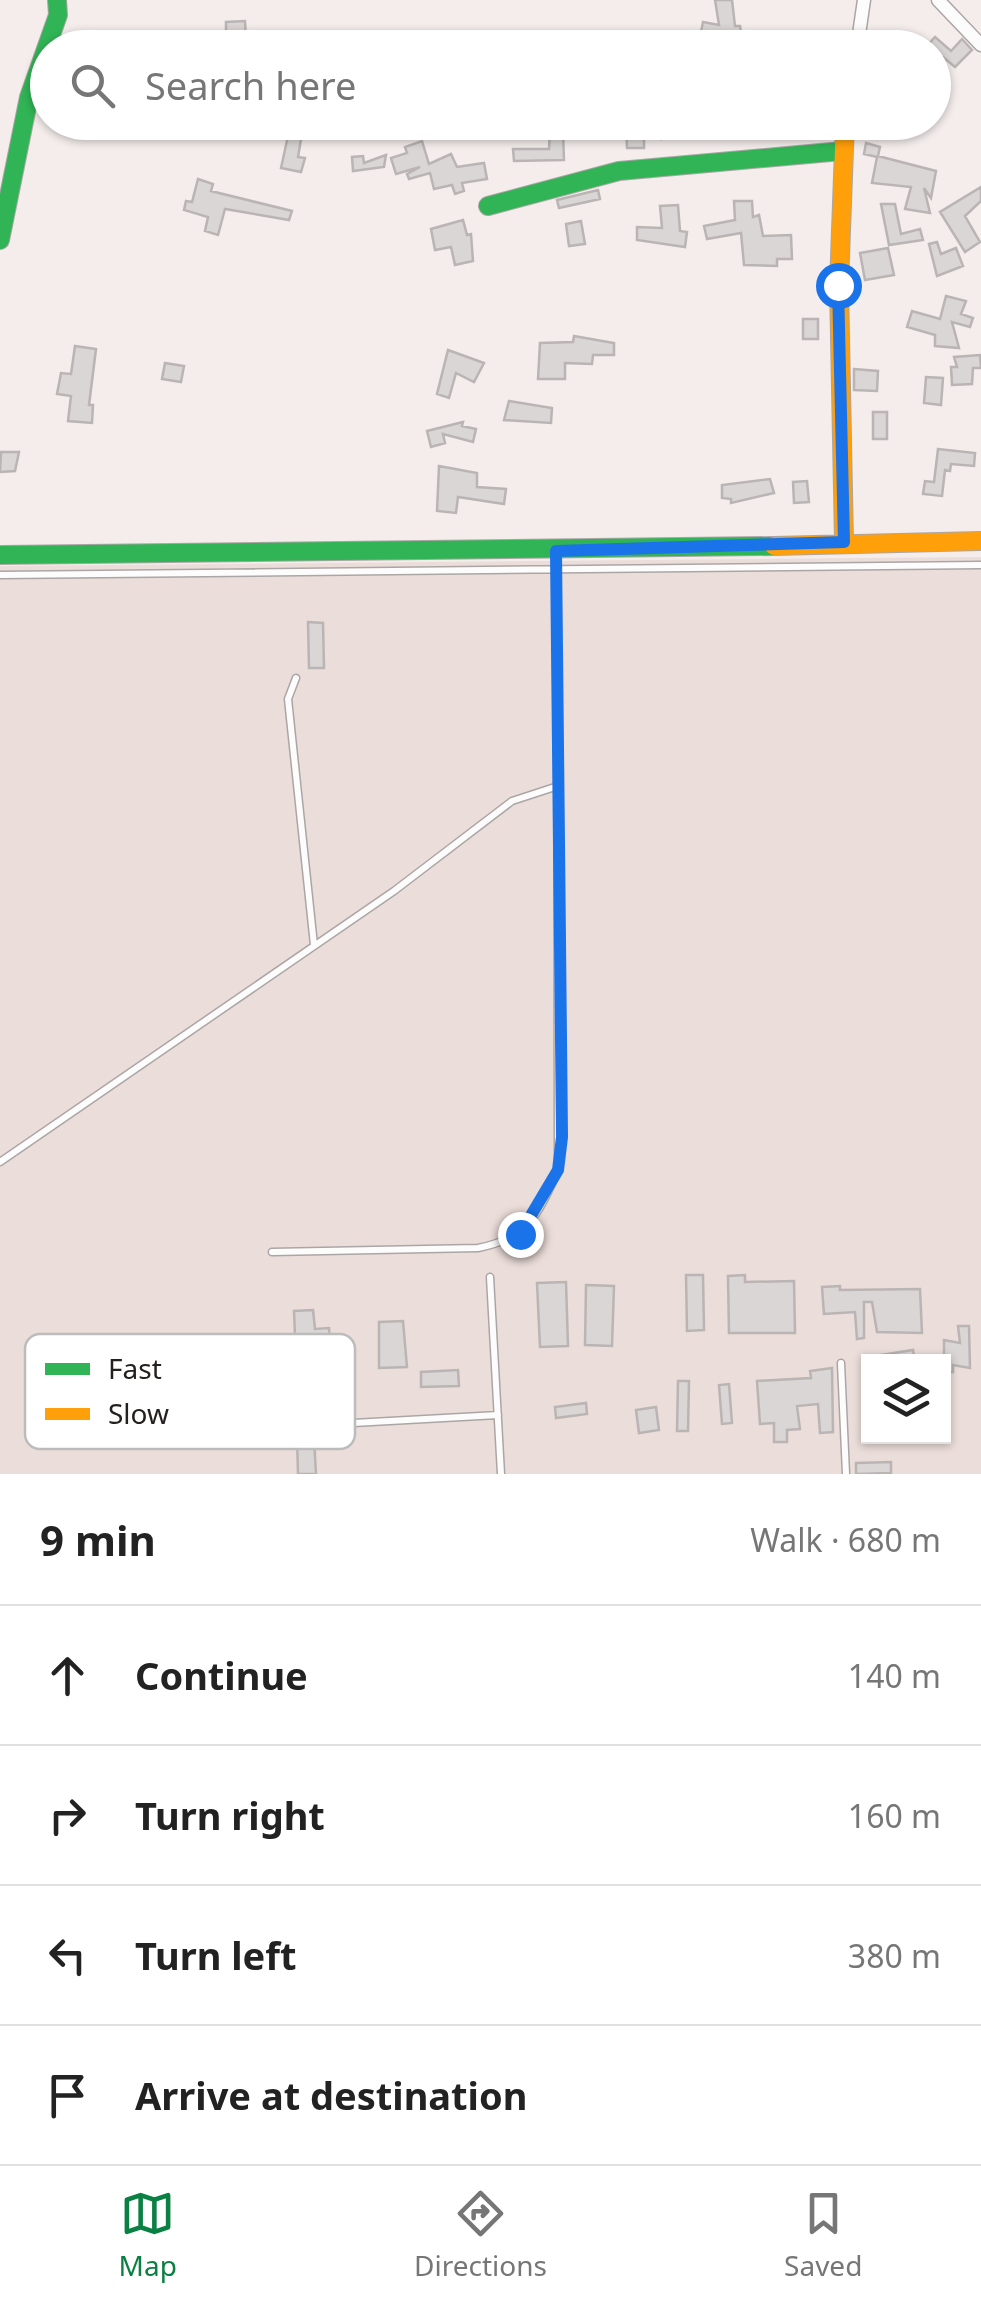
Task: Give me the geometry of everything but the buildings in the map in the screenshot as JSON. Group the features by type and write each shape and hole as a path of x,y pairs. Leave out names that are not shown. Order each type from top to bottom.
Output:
{"street":[{"path":"53,30 58,15 57,0"},
{"path":"860,30 864,0"},
{"path":"938,0 981,45"},
{"path":"0,240 30,94"},
{"path":"843,140 838,285 844,542"},
{"path":"488,206 619,171 842,151"},
{"path":"0,555 557,561 844,542 981,541"}],"lane":[{"path":"272,1252 478,1248 506,1242 533,1218 558,1170 562,1137 557,561"},
{"path":"0,575 557,561 981,565"},
{"path":"296,678 288,699 314,946"},
{"path":"0,1162 314,946 512,800 558,786"},
{"path":"490,1277 501,1474"},
{"path":"841,1362 846,1474"},
{"path":"355,1423 498,1415"}],"shaded area":[{"path":"981,557 981,1474 0,1474 0,566"}],"traffic: fast":[{"path":"53,30 58,15 57,0"},
{"path":"0,240 30,94"},
{"path":"488,206 619,171 842,151"},
{"path":"0,555 774,546"}],"traffic: slow":[{"path":"844,140 839,285 844,542"},
{"path":"774,546 981,541"}],"route":[{"path":"520,1234 533,1218 558,1170 562,1137 556,551 844,542 838,285"}]}
